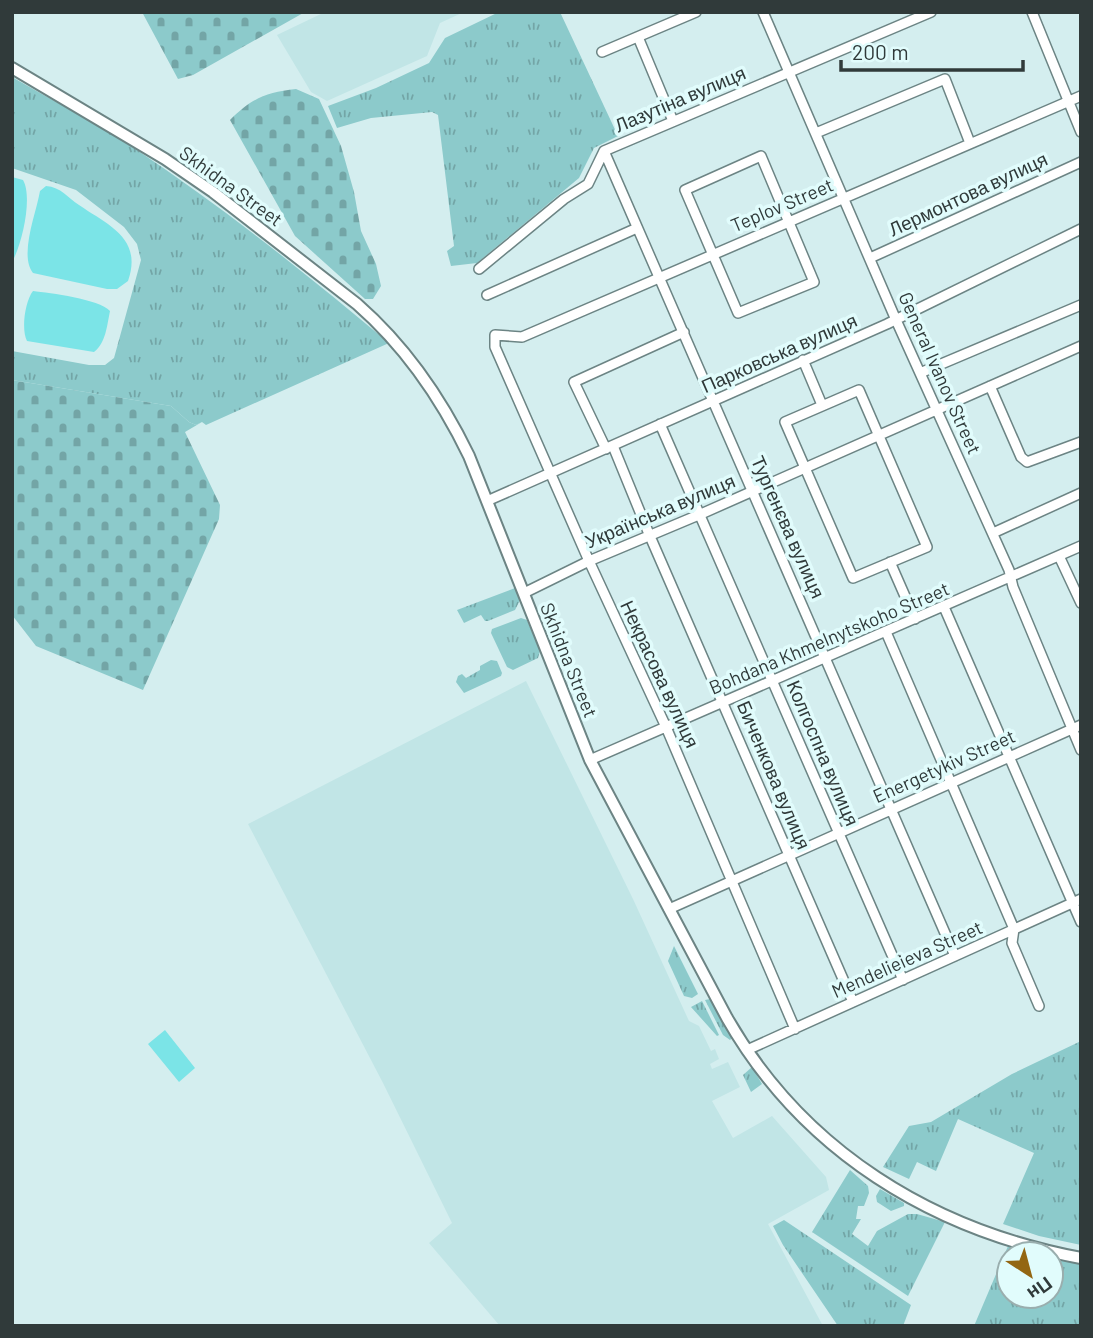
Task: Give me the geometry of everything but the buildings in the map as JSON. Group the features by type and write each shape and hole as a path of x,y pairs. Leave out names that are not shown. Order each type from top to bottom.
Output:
{"main road":[{"name":"Skhidna Street","path":"12,68 154,152 213,192 304,261 375,320 431,388 456,429 487,500 590,760 727,1018 747,1051 782,1096 813,1129 845,1156 888,1186 925,1207 1036,1250 1081,1258"}],"street":[{"path":"602,52 696,12"},
{"name":"General Ivanov Street","path":"763,12 1077,727 1081,750"},
{"name":"Лазутіна вулиця","path":"479,269 564,199 588,184 604,151 931,12"},
{"path":"1032,12 1081,132"},
{"path":"638,37 673,121"},
{"path":"816,133 944,79 970,143"},
{"name":"Teplov Street","path":"495,335 522,337 1081,96"},
{"name":"Тургенєва вулиця","path":"604,151 955,956"},
{"path":"761,156 814,282 738,313 713,254 685,190 761,156"},
{"name":"Лермонтова вулиця","path":"870,258 1081,162"},
{"path":"487,295 637,228"},
{"name":"Парковська вулиця","path":"487,500 896,320 1081,229"},
{"path":"920,373 1081,305"},
{"name":"Биченкова вулиця","path":"684,332 574,382 610,447 853,1002"},
{"name":"Некрасова вулиця","path":"495,335 495,347 666,727 795,1029"},
{"name":"Українська вулиця","path":"524,593 649,534 1081,346"},
{"path":"803,360 822,405"},
{"path":"990,386 1021,457 1027,462 1081,442"},
{"path":"859,390 927,547 853,578 785,422 822,405 859,390"},
{"name":"Колгоспна вулиця","path":"660,424 903,980"},
{"path":"993,533 1081,493"},
{"name":"Bohdana Khmelnytskoho Street","path":"590,760 1081,546"},
{"path":"1059,556 1081,603"},
{"path":"890,562 915,619"},
{"path":"944,607 1009,757 1076,901 1081,922"},
{"path":"886,632 1014,929 1012,943 1039,1006"},
{"name":"Energetykiv Street","path":"669,909 1077,727"},
{"name":"Mendelieieva Street","path":"747,1051 1076,901"}],"shaded area":[{"path":"325,12 464,12 440,23 427,56 327,101 311,92 277,35"},
{"path":"12,177 23,180 27,209 23,233 12,262"},
{"path":"46,186 60,191 120,234 131,254 128,281 117,289 107,289 33,273 29,265 28,245 40,191"},
{"path":"33,291 85,300 110,311 98,348 94,352 27,341 24,330 25,316"},
{"path":"526,681 633,899 689,1021 699,1026 711,1051 715,1049 719,1059 710,1064 712,1069 728,1062 740,1087 712,1101 733,1138 772,1116 826,1177 829,1190 768,1224 823,1326 500,1326 429,1243 452,1223 383,1083 248,824"},
{"path":"165,1030 195,1068 179,1082 148,1044"}],"green space":[{"path":"142,12 305,12 193,75 178,79"},
{"path":"499,12 560,12 618,136 594,148 579,178 477,263 451,266 447,251 454,246 438,115 432,112 371,118 337,128 328,106 376,88 429,63 445,38"},
{"path":"12,77 106,131 170,172 266,243 389,343 206,425 202,422 196,425 189,422 171,406 12,380 12,351 89,365 105,365 114,358 141,260 137,244 124,227 76,190 12,168"},
{"path":"296,89 319,99 341,146 354,192 361,231 376,264 381,286 373,299 365,299 295,236 230,120 260,98"},
{"path":"12,380 171,406 189,422 196,425 202,422 185,432 220,505 219,519 143,690 36,646 12,615"},
{"path":"515,588 520,600 515,610 488,621 481,615 464,623 457,610"},
{"path":"521,618 527,620 540,651 538,658 513,670 507,667 491,633 492,629"},
{"path":"491,660 497,661 501,676 464,693 456,682 458,676 462,674 466,678"},
{"path":"674,946 698,994 692,998 684,996 668,961"},
{"path":"710,999 733,1037 730,1040 723,1035 705,1000"},
{"path":"702,1001 719,1035 717,1036 691,1007"},
{"path":"1081,1041 1081,1245 1039,1236 1003,1224 1034,1153 958,1119 936,1171 917,1162 909,1179 883,1167 909,1126 931,1122 1012,1074"},
{"path":"752,1067 762,1084 751,1092 743,1075"},
{"path":"850,1170 868,1186 869,1193 864,1206 858,1206 856,1219 861,1219 852,1234 868,1246 877,1231 908,1214 945,1222 908,1296 812,1232"},
{"path":"880,1189 904,1203 904,1206 891,1211 877,1202 876,1196"},
{"path":"784,1220 911,1305 903,1326 838,1326 773,1226"},
{"path":"1065,1261 1081,1264 1081,1326 974,1326 995,1277 995,1310 1065,1310"}]}
